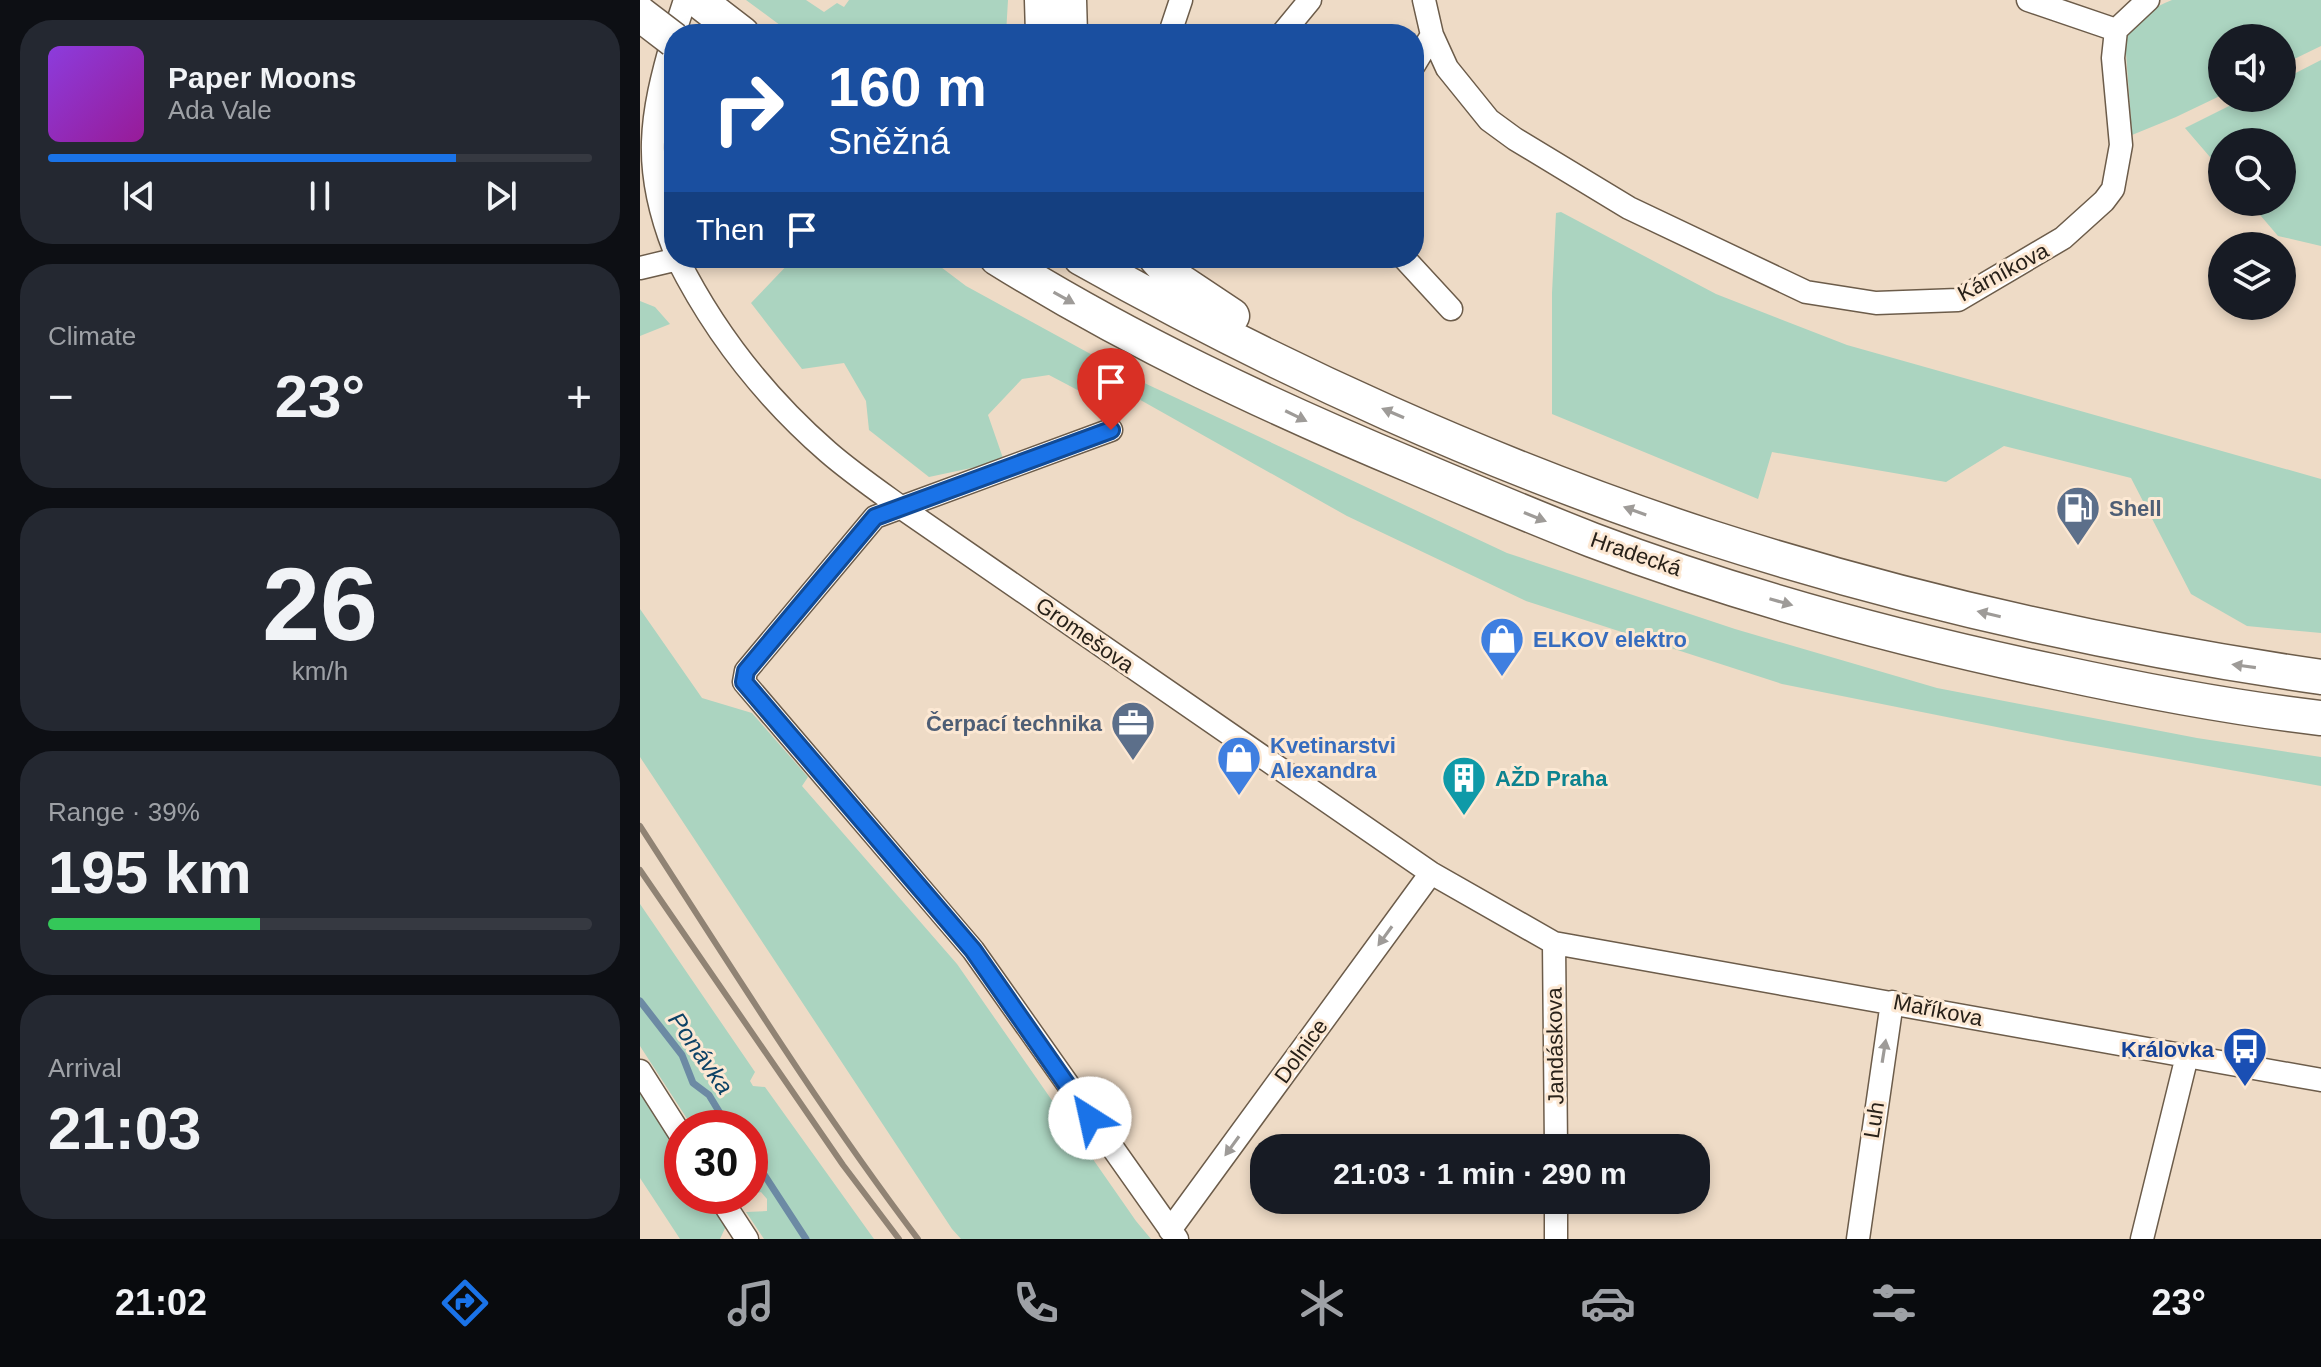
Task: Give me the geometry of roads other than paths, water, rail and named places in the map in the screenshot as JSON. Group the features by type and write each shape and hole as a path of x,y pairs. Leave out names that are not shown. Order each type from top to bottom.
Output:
{"highway":[{"path":"698,0 729,24"},
{"path":"1042,0 1043,24"},
{"path":"1069,0 1070,24"},
{"path":"640,14 664,30"},
{"name":"Hradecká","path":"1015,268 1132,335 1312,424 1595,541 1752,594 1973,655 2161,694 2321,718"},
{"name":"Hradecká","path":"1100,268 1322,383 1535,474 1708,537 1839,576 1970,610 2124,644 2321,677"},
{"path":"1165,268 1204,300 1260,333 1322,383"}],"street":[{"name":"Gromešova","path":"678,24 685,0"},
{"path":"1173,24 1181,0"},
{"path":"1290,24 1310,0"},
{"name":"Kárníkova","path":"1424,0 1432,35 1447,68 1489,120 1515,139 1629,208 1806,292 1876,303 1958,300 2063,238 2090,216 2113,189 2121,145 2113,58 2116,30"},
{"path":"2028,0 2116,30 2148,0"},
{"path":"1424,48 1432,35"},
{"name":"Gromešova","path":"664,72 655,104 652,162 656,193 664,218"},
{"path":"640,252 664,255"},
{"path":"640,268 664,260"},
{"name":"Gromešova","path":"683,268 707,311 754,378 830,454 902,508 1431,873 1554,943"},
{"path":"1413,268 1451,309"},
{"path":"1111,430 875,517 746,671 744,682 973,950 1174,1235"},
{"name":"Dolnice","path":"1174,1235 1431,873"},
{"name":"Maříkova","path":"1554,943 2321,1080"},
{"name":"Jandáskova","path":"1554,943 1556,1134"},
{"name":"Luh","path":"1858,1239 1892,1002"},
{"path":"2142,1239 2187,1056"},
{"path":"640,1071 665,1110"},
{"path":"731,1214 747,1239"},
{"path":"1556,1214 1556,1239"}],"waterway":[{"name":"Ponávka","path":"640,1001 682,1055 693,1083 709,1095 718,1110"},
{"name":"Ponávka","path":"768,1181 806,1239"}],"railway":[{"path":"640,826 810,1087 918,1239"},
{"path":"640,870 843,1165 899,1239"}],"place":[{"name":"Shell","path":"2078,547"},
{"name":"ELKOV elektro","path":"1502,678"},
{"name":"Čerpací technika","path":"1133,762"},
{"name":"Kvetinarstvi Alexandra","path":"1239,797"},
{"name":"AŽD Praha","path":"1464,817"},
{"name":"Královka","path":"2245,1088"}]}
